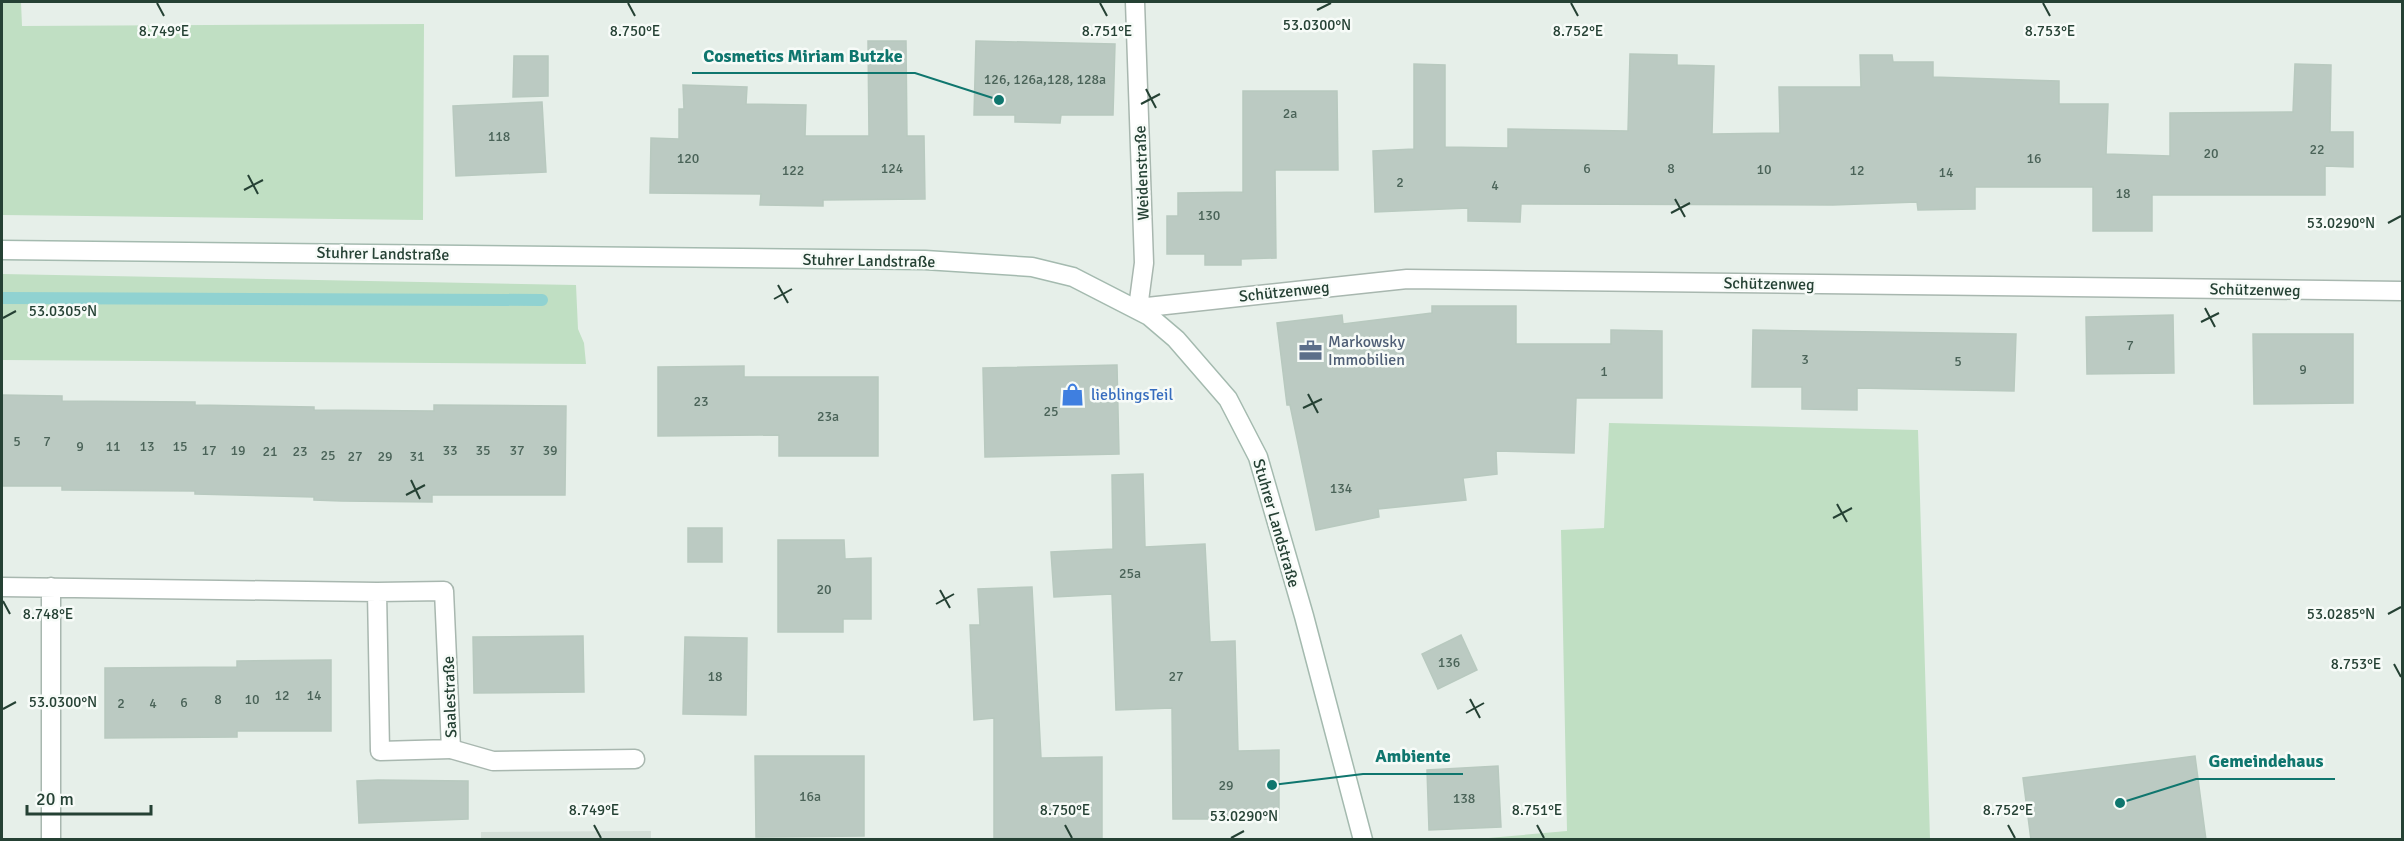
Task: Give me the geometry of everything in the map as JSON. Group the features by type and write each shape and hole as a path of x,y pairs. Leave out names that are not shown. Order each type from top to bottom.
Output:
{"street":[{"name":"Weidenstraße","path":"1135,2 1144,263 1138,308"},
{"name":"Stuhrer Landstraße","path":"2,250 934,261 1032,267 1073,277 1138,308 1176,339 1228,399 1258,457 1304,616 1363,840"},
{"name":"Schützenweg","path":"1138,308 1407,279 2403,291"},
{"name":"Saalestraße","path":"2,587 444,591 451,749 380,751 377,592"},
{"path":"51,587 51,840"},
{"path":"451,749 493,761 635,759"}],"shaded area":[{"path":"651,831 651,840 481,839 481,832"}],"green space":[{"path":"2,2 21,2 22,26 424,24 423,220 2,215"},
{"path":"2,274 576,285 578,329 584,343 586,364 2,360"},
{"path":"1609,423 1918,430 1930,839 1477,839 1567,831 1561,530 1604,528"}],"building":[{"path":"868,41 906,41 907,136 924,136 925,199 823,200 823,206 760,205 761,194 650,193 651,138 679,139 679,109 684,109 683,85 747,87 746,104 806,105 805,136 869,136"},
{"path":"976,41 1115,44 1113,115 1061,115 1060,123 1015,122 1015,115 974,115"},
{"path":"1630,54 1677,55 1677,65 1714,66 1712,134 1780,133 1779,87 1861,87 1860,55 1892,55 1893,62 1933,62 1933,77 2059,81 2059,104 2108,104 2106,154 2170,156 2170,113 2293,112 2295,64 2331,65 2330,132 2353,132 2353,167 2325,166 2325,195 2152,195 2152,231 2093,231 2093,187 1975,187 1975,209 1918,210 1917,202 1833,205 1521,204 1520,222 1468,221 1468,208 1375,212 1373,151 1414,149 1414,64 1445,65 1445,147 1508,148 1508,129 1628,131"},
{"path":"514,56 548,56 548,96 513,97"},
{"path":"1243,91 1337,91 1338,170 1275,170 1276,258 1241,259 1241,265 1205,265 1205,254 1167,254 1167,216 1178,216 1178,193 1243,192"},
{"path":"542,102 546,172 456,176 453,106"},
{"path":"1432,306 1516,306 1516,344 1611,344 1611,330 1662,331 1662,398 1576,398 1574,453 1496,451 1497,474 1463,478 1466,500 1378,509 1379,517 1316,530 1290,405 1287,405 1277,323 1342,315 1343,324 1432,313"},
{"path":"2173,315 2174,373 2087,374 2086,317"},
{"path":"1753,330 2016,334 2014,391 1857,388 1857,410 1802,409 1802,387 1752,387"},
{"path":"2253,334 2353,334 2353,403 2254,404"},
{"path":"1117,365 1119,454 985,457 983,368"},
{"path":"744,366 744,377 878,377 878,456 779,456 779,435 658,436 658,367"},
{"path":"2,395 62,396 62,401 195,402 195,405 314,407 314,410 434,411 434,405 566,406 565,495 432,495 432,502 341,501 314,500 314,497 195,494 195,491 62,490 62,486 2,486"},
{"path":"1143,474 1145,547 1205,544 1210,642 1235,641 1238,751 1279,750 1279,819 1173,819 1172,708 1116,710 1112,594 1054,597 1051,552 1113,549 1112,475"},
{"path":"688,528 722,528 722,562 688,562"},
{"path":"778,540 844,540 845,559 871,558 871,619 843,619 843,632 778,632"},
{"path":"1032,587 1041,758 1102,757 1102,838 994,838 994,718 974,720 970,625 980,625 978,589"},
{"path":"1461,635 1477,670 1438,689 1422,654"},
{"path":"583,636 584,692 474,693 473,637"},
{"path":"685,637 747,638 746,715 683,714"},
{"path":"331,660 331,731 237,731 237,737 105,738 105,668 237,667 237,661"},
{"path":"755,756 864,756 864,836 756,837"},
{"path":"2195,756 2206,840 2031,840 2023,778"},
{"path":"1498,766 1501,827 1429,830 1427,770"},
{"path":"357,781 468,781 468,819 359,823"}],"waterway":[{"path":"2,298 542,300"}],"place":[{"name":"Cosmetics Miriam Butzke","path":"999,100"},
{"name":"Markowsky Immobilien","path":"1310,350"},
{"name":"lieblingsTeil","path":"1073,394"},
{"name":"Ambiente","path":"1272,785"},
{"name":"Gemeindehaus","path":"2120,803"}]}
